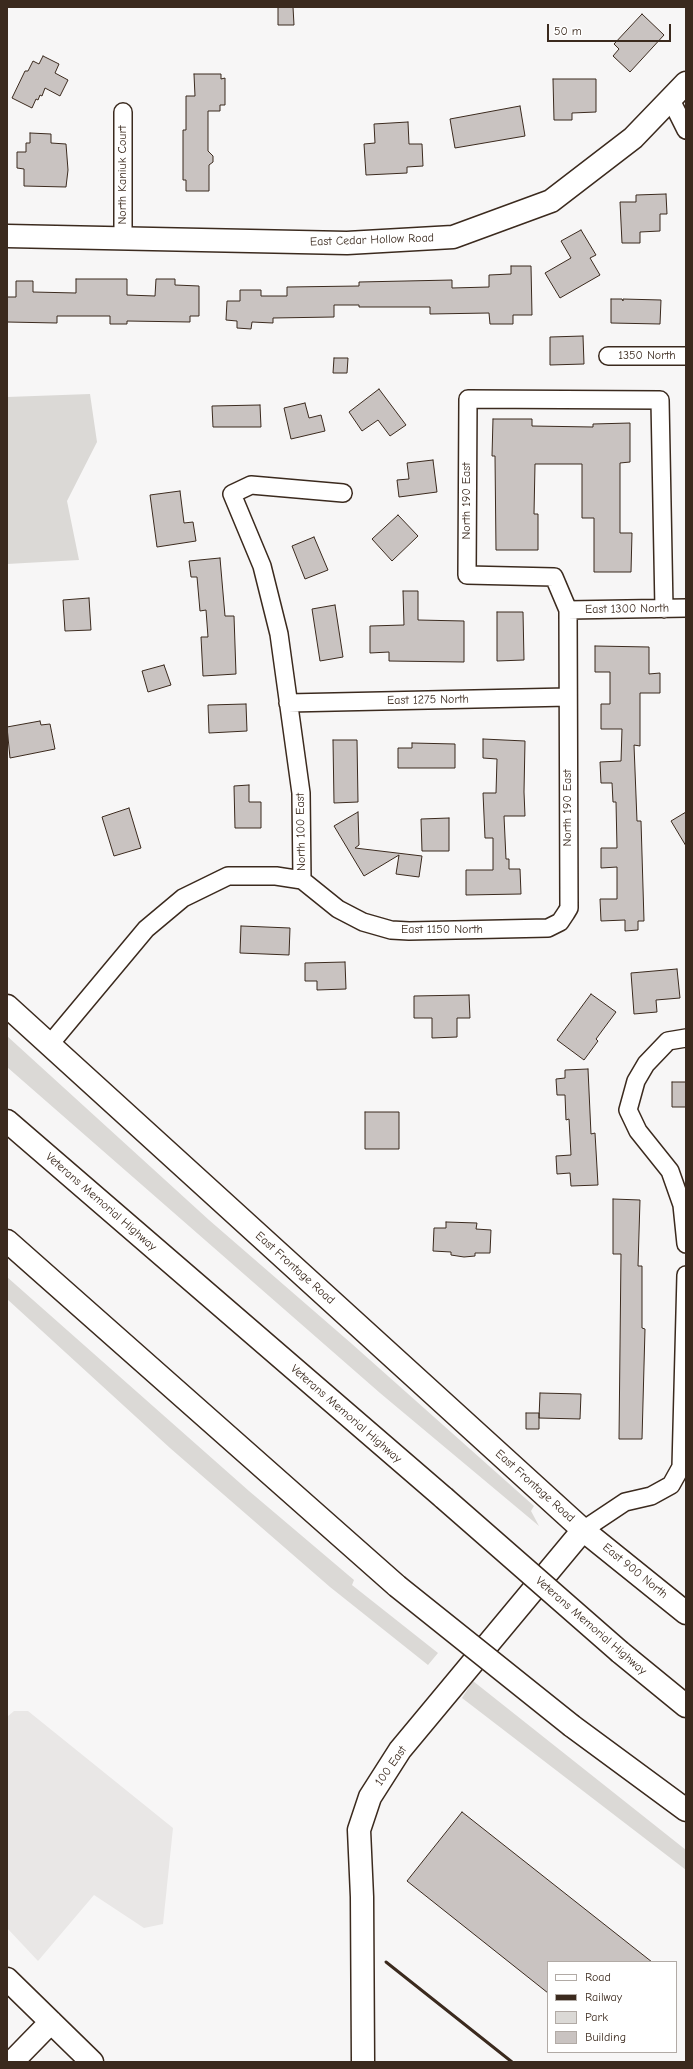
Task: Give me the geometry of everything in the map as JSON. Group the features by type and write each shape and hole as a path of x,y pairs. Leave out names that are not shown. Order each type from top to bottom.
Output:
{"main road":[{"name":"East Cedar Hollow Road","path":"7,236 347,243 453,236 551,201 633,138 686,83"},
{"name":"East Frontage Road","path":"7,1006 583,1530"},
{"name":"Veterans Memorial Highway","path":"7,1121 620,1652 686,1706"},
{"path":"7,1241 397,1586 572,1726 686,1810"},
{"name":"East 900 North","path":"583,1530 686,1613"},
{"name":"100 East","path":"363,2062 362,1897 359,1830 370,1797 400,1750 583,1530"},
{"path":"7,1979 92,2062"},
{"path":"12,2062 51,2022"}],"street":[{"path":"670,98 686,130"},
{"name":"North Kaniuk Court","path":"123,112 123,238"},
{"name":"1350 North","path":"608,356 686,356"},
{"name":"North 190 East","path":"566,913 569,908 568,610 554,576 467,575 468,399 660,400 664,609"},
{"name":"North 100 East","path":"50,1044 146,929 183,898 228,876 276,876 302,880 301,793 279,634 262,566 232,494 251,485 343,493"},
{"name":"East 1300 North","path":"568,610 686,608"},
{"name":"East 1275 North","path":"288,703 568,698"},
{"name":"East 1150 North","path":"302,880 338,909 363,922 391,930 409,931 548,928 560,922 566,913"},
{"path":"686,1038 668,1041 646,1064 636,1081 628,1110 638,1131 670,1171 682,1205 686,1244"},
{"path":"583,1530 625,1502 651,1496 671,1485 684,1467 686,1275"}],"shaded area":[{"path":"14,1711 28,1711 173,1828 163,1924 144,1928 94,1895 38,1961 7,1928 7,1717"}],"green space":[{"path":"90,394 97,442 67,501 79,560 7,564 7,397"},
{"path":"7,1036 209,1220 352,1344 534,1506 531,1511 539,1526 380,1393 7,1067"},
{"path":"7,1277 249,1491 354,1580 352,1585 438,1653 428,1665 330,1587 170,1448 7,1299"},
{"path":"473,1681 686,1850 686,1870 462,1698"}],"building":[{"path":"278,7 293,7 294,25 278,25"},
{"path":"642,14 664,35 630,72 613,56 619,49 614,44"},
{"path":"43,56 59,64 55,73 68,80 60,96 45,88 42,96 40,95 38,100 36,99 32,108 12,98 25,71 28,71 33,61 39,64"},
{"path":"194,74 221,74 221,79 225,78 225,105 220,105 220,111 208,111 208,151 213,156 213,162 209,165 209,191 186,191 186,180 183,180 183,130 186,130 186,96 195,96"},
{"path":"553,79 596,79 596,112 572,113 572,120 554,120"},
{"path":"520,106 525,136 455,148 450,119"},
{"path":"408,122 409,144 422,144 423,166 407,167 407,173 366,175 364,144 375,143 374,124"},
{"path":"30,133 51,134 51,143 66,144 68,170 66,187 24,186 24,169 17,168 17,152 26,152 26,143 30,143"},
{"path":"666,194 667,214 660,214 660,231 640,232 640,243 622,243 620,202 636,202 636,195"},
{"path":"581,230 596,255 590,258 600,275 560,298 545,273 571,258 561,241"},
{"path":"511,266 531,266 532,315 513,315 513,324 490,324 489,313 430,314 430,307 359,307 359,305 334,305 334,317 273,318 273,323 252,322 251,329 237,328 237,321 226,320 227,301 240,301 240,290 261,290 261,296 287,296 287,287 359,286 359,282 452,280 452,288 489,287 489,275 511,274"},
{"path":"76,279 127,279 127,295 155,296 156,279 175,279 175,285 199,286 199,316 190,316 190,322 127,321 127,324 110,324 110,316 57,316 57,323 7,322 7,297 16,297 16,281 33,281 33,292 76,293"},
{"path":"611,299 622,299 623,301 623,299 661,300 660,324 611,323"},
{"path":"583,336 584,364 550,365 550,337"},
{"path":"334,358 348,358 347,373 333,373"},
{"path":"379,389 406,425 390,436 378,420 362,431 349,412"},
{"path":"305,403 309,418 321,415 325,431 291,439 284,408"},
{"path":"260,405 261,427 213,427 212,406"},
{"path":"493,419 532,419 532,426 593,427 593,424 630,423 630,462 620,463 620,533 632,533 631,572 594,572 594,518 582,518 582,464 535,464 534,514 538,514 538,550 496,550 495,456 492,456"},
{"path":"433,460 437,492 399,497 397,480 409,479 407,463"},
{"path":"180,491 184,523 193,522 196,541 157,547 150,495"},
{"path":"398,515 418,536 392,561 372,539"},
{"path":"314,537 328,570 305,579 292,546"},
{"path":"220,558 225,616 234,616 236,674 203,676 201,637 208,637 206,610 200,611 197,577 191,577 189,561"},
{"path":"403,591 418,591 418,620 464,621 464,662 389,661 389,652 370,653 370,626 404,625"},
{"path":"89,598 91,630 65,631 63,600"},
{"path":"335,605 343,657 320,661 312,609"},
{"path":"497,612 523,612 524,660 497,661"},
{"path":"595,646 649,647 649,674 660,673 660,693 640,693 640,746 634,745 637,821 641,821 644,921 638,921 638,930 625,931 625,920 601,921 600,899 617,899 617,867 601,868 601,848 617,848 616,802 613,802 612,783 601,783 600,762 621,761 622,729 601,729 601,704 610,704 610,672 595,672"},
{"path":"164,665 171,685 148,692 142,671"},
{"path":"246,704 247,731 209,733 208,705"},
{"path":"40,721 41,725 50,724 55,749 10,758 7,727"},
{"path":"483,739 525,741 525,816 504,816 506,859 509,859 509,869 520,869 521,894 466,895 466,870 493,870 493,838 485,838 483,793 496,793 497,759 483,758"},
{"path":"333,740 357,740 358,802 334,803"},
{"path":"412,743 455,744 455,768 398,768 398,748 412,748"},
{"path":"249,785 249,802 261,802 261,828 235,828 234,786"},
{"path":"129,808 141,848 114,856 102,817"},
{"path":"358,812 359,845 355,848 422,856 419,877 396,874 399,855 364,876 334,826"},
{"path":"686,812 686,846 671,821"},
{"path":"449,818 449,851 422,851 421,819"},
{"path":"241,926 290,928 289,955 240,953"},
{"path":"345,962 346,989 317,990 317,981 305,981 305,963"},
{"path":"677,969 680,998 656,1000 657,1012 634,1014 631,973"},
{"path":"591,994 616,1012 596,1039 598,1041 584,1060 557,1040"},
{"path":"469,995 470,1018 457,1018 457,1037 432,1038 432,1018 414,1018 414,996"},
{"path":"588,1069 591,1134 595,1133 598,1185 571,1186 570,1173 557,1174 556,1156 571,1155 569,1119 566,1120 565,1095 557,1095 556,1079 565,1078 565,1070"},
{"path":"672,1082 686,1082 686,1107 672,1107"},
{"path":"365,1112 399,1112 399,1149 365,1149"},
{"path":"613,1199 640,1200 638,1266 642,1266 642,1328 645,1329 642,1439 619,1439 621,1254 613,1254"},
{"path":"446,1222 477,1223 476,1229 491,1230 490,1253 475,1253 475,1256 464,1257 451,1255 451,1252 433,1251 434,1228 446,1228"},
{"path":"540,1393 581,1394 580,1419 539,1418"},
{"path":"526,1413 539,1413 539,1429 526,1429"},
{"path":"462,1812 651,1961 547,1961 547,1992 407,1881"}],"railway":[{"path":"386,1962 512,2062"}]}
